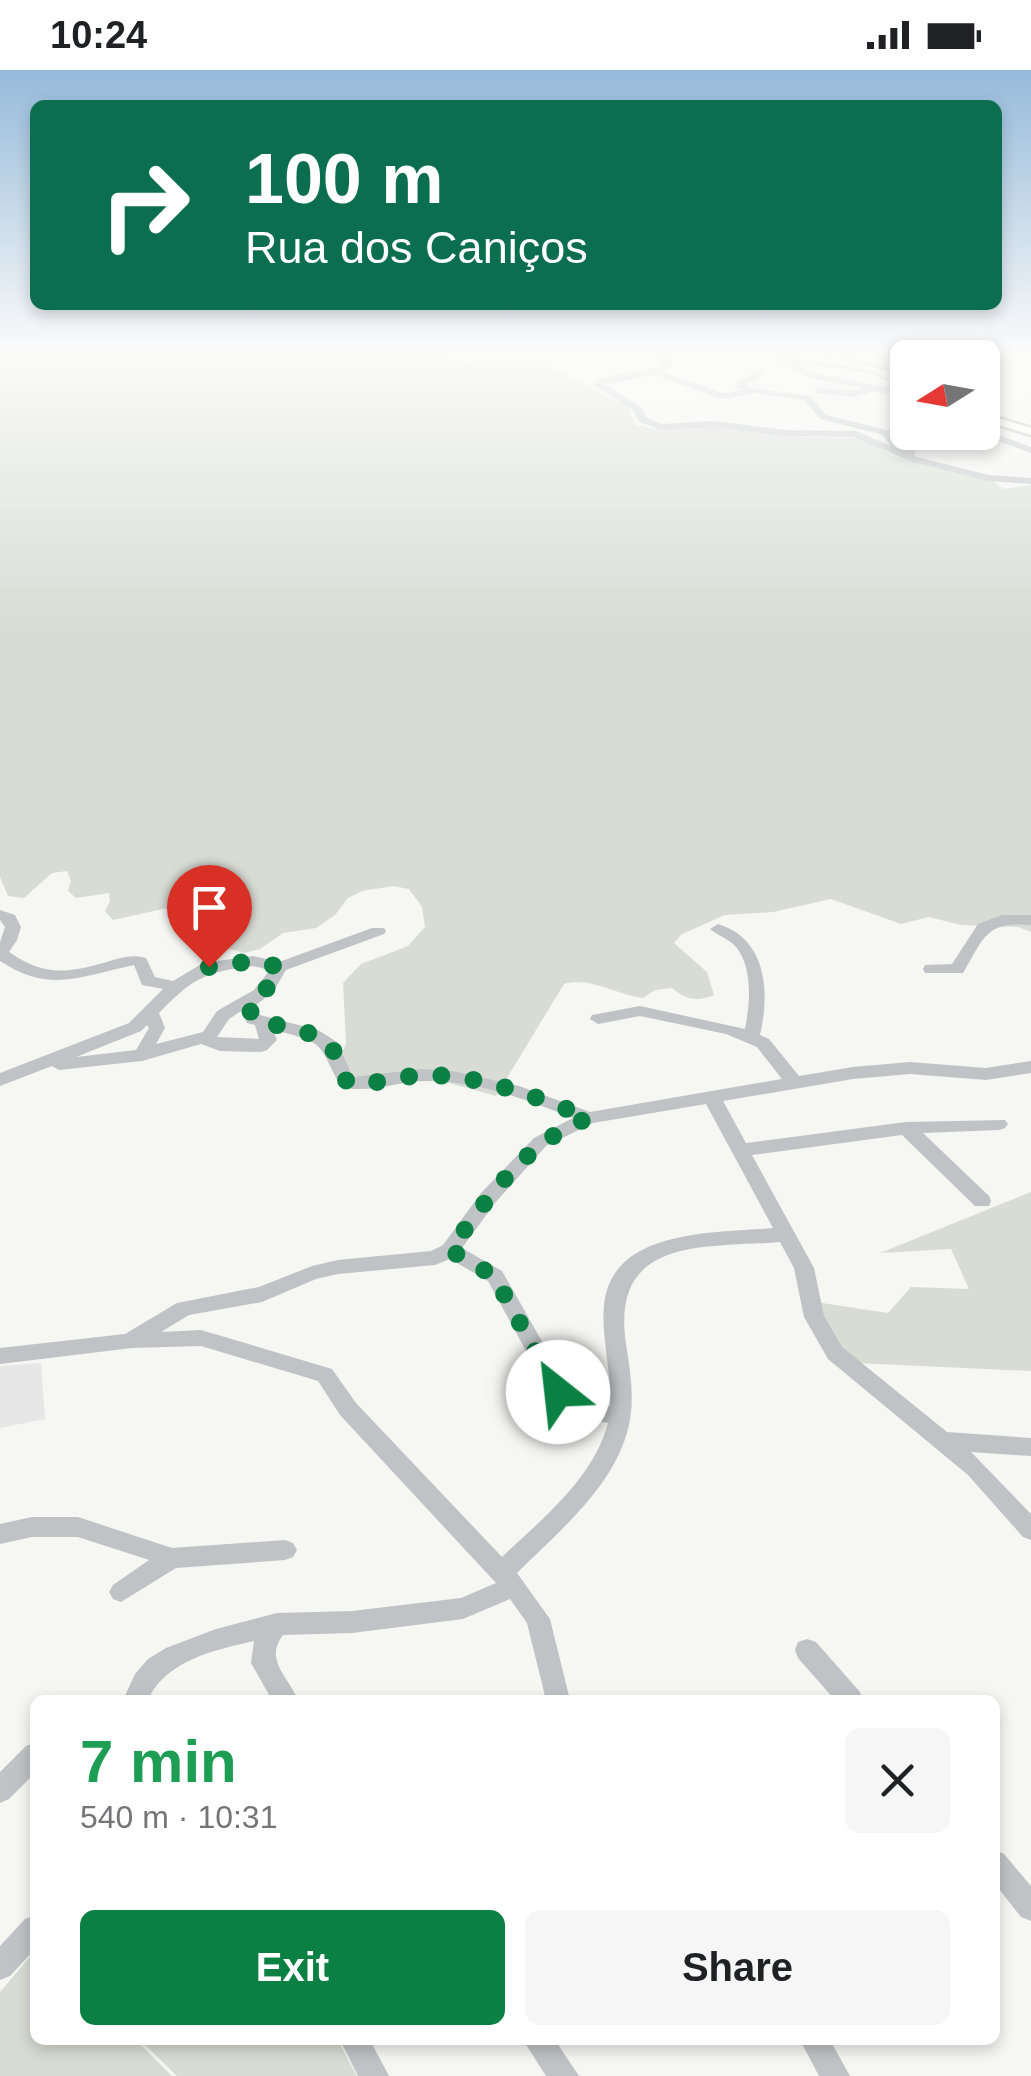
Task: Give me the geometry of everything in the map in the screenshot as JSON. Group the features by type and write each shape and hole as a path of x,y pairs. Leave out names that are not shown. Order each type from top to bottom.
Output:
{"street":[{"path":"884,447 895,454 998,480 1031,481"},
{"path":"897,447 998,480"},
{"path":"0,914 9,918 13,929 0,953 32,976 55,979 132,960 140,962 148,981 175,987"},
{"path":"931,969 956,969 983,926 993,919 1031,920"},
{"path":"718,929 731,932 749,952 756,992 751,1038"},
{"path":"0,1080 135,1027 175,987 209,967 252,961 280,967 378,932"},
{"path":"44,1063 142,1054 202,1038 213,1033 232,1007 267,988 280,967"},
{"path":"255,995 248,1011 253,1019 312,1034 332,1046 348,1083 368,1085 408,1075 437,1075 524,1092 589,1118"},
{"path":"598,1018 623,1011 672,1015 751,1038 763,1043 794,1083"},
{"path":"142,1054 157,1028 150,1012"},
{"path":"202,1038 227,1046 262,1046 268,1040 264,1023"},
{"path":"129,1341 184,1308 262,1294 338,1267 414,1263 450,1250 488,1198 540,1142 589,1118 885,1070 986,1074 1031,1067"},
{"path":"711,1096 804,1268 814,1317 836,1354 976,1469 1031,1530"},
{"path":"740,1150 906,1128 999,1124"},
{"path":"906,1128 982,1201"},
{"path":"138,1695 149,1672 190,1648 277,1624 352,1622 463,1608 508,1579 606,1457 620,1417 622,1390 612,1296 623,1274 634,1262 672,1246 786,1234"},
{"path":"450,1250 494,1276 565,1402 579,1409 620,1417"},
{"path":"0,1356 129,1341 201,1338 324,1375 348,1408 508,1579 538,1620 557,1695"},
{"path":"942,1440 1031,1447"},
{"path":"0,1534 32,1527 78,1527 172,1558 285,1550"},
{"path":"121,1592 172,1558"},
{"path":"277,1624 263,1640 261,1663 283,1695"},
{"path":"807,1650 846,1695"},
{"path":"0,1790 30,1759"},
{"path":"1000,1870 1031,1907"},
{"path":"0,1966 30,1934"},
{"path":"357,2045 374,2076"},
{"path":"541,2045 564,2076"},
{"path":"817,2045 835,2076"}],"shaded area":[{"path":"0,447 878,447 892,456 991,480 1004,489 1031,485 1031,932 1018,927 961,925 929,917 901,924 831,899 773,912 725,915 682,934 674,943 707,972 714,995 692,999 672,988 655,990 643,998 584,982 564,984 496,1096 410,1072 365,1078 347,1075 341,1056 346,1043 343,983 361,964 408,946 425,927 422,907 409,889 393,886 362,891 348,898 335,915 316,928 283,933 260,949 244,953 197,940 223,924 210,905 194,902 113,920 105,911 109,893 76,898 68,891 71,881 67,871 52,873 24,898 8,896 0,877"},
{"path":"1031,1192 1031,1371 857,1363 840,1350 815,1302 888,1313 911,1287 969,1289 951,1249 880,1253"},
{"path":"41,1363 45,1419 0,1428 0,1366"},
{"path":"30,1957 30,2045 141,2045 172,2076 0,2076 0,1992"},
{"path":"145,2045 341,2045 357,2076 177,2076"}],"route":[{"path":"209,967 252,961 280,967 274,980 248,1004 248,1011 253,1019 312,1034 332,1046 348,1083 368,1085 408,1075 437,1075 524,1092 589,1118 540,1142 488,1198 450,1250 494,1276 558,1392"}]}
